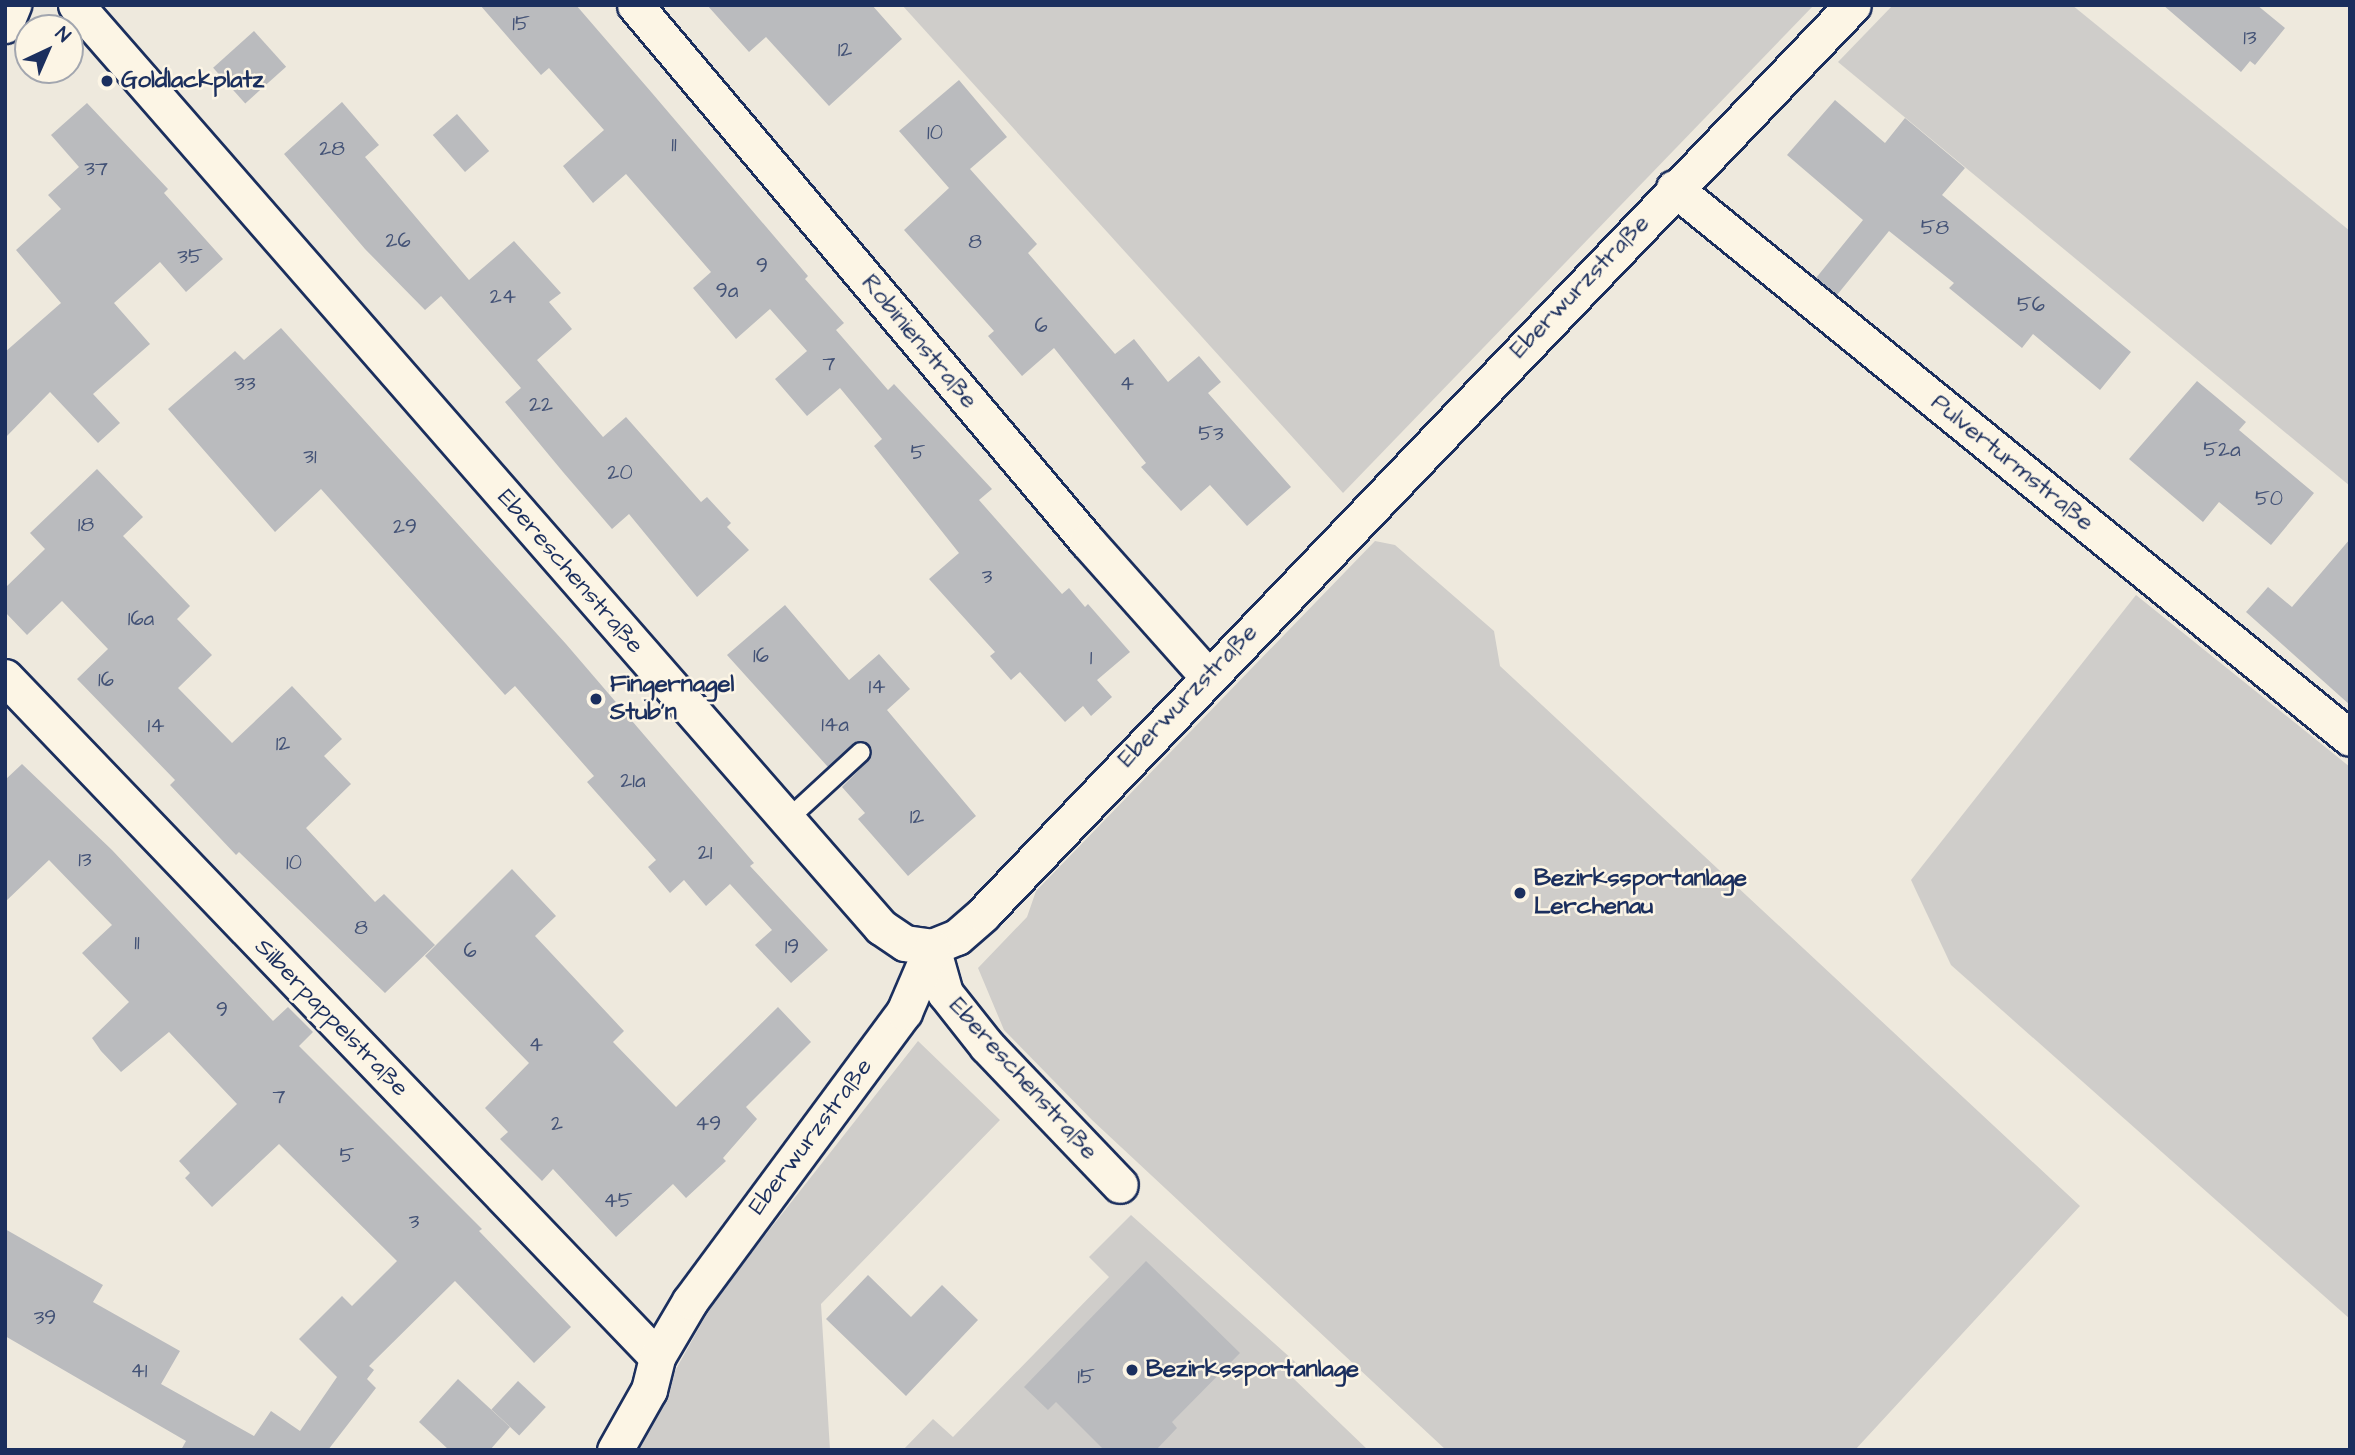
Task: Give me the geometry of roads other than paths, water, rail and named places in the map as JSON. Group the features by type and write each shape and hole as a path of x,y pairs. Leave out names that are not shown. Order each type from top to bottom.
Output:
{"street":[{"path":"5,25 13,5"},
{"name":"Ebereschenstraße","path":"75,5 881,927 905,943 932,947 946,993 987,1046 1119,1185"},
{"name":"Robinienstraße","path":"635,5 1078,530 1208,677"},
{"name":"Eberwurzstraße","path":"615,1450 649,1390 657,1357 706,1278 905,1012 932,947 957,937 983,914 1674,188 1853,5"},
{"name":"Pulverturmstraße","path":"1674,188 2350,738"},
{"name":"Silberpappelstraße","path":"5,677 657,1357"}],"lane":[{"path":"787,820 861,752"}],"place":[{"name":"Goldlackplatz","path":"107,81"},
{"name":"Fingernagel Stub'n","path":"596,699"},
{"name":"Bezirkssportanlage Lerchenau","path":"1520,893"},
{"name":"Bezirkssportanlage","path":"1132,1370"}]}
